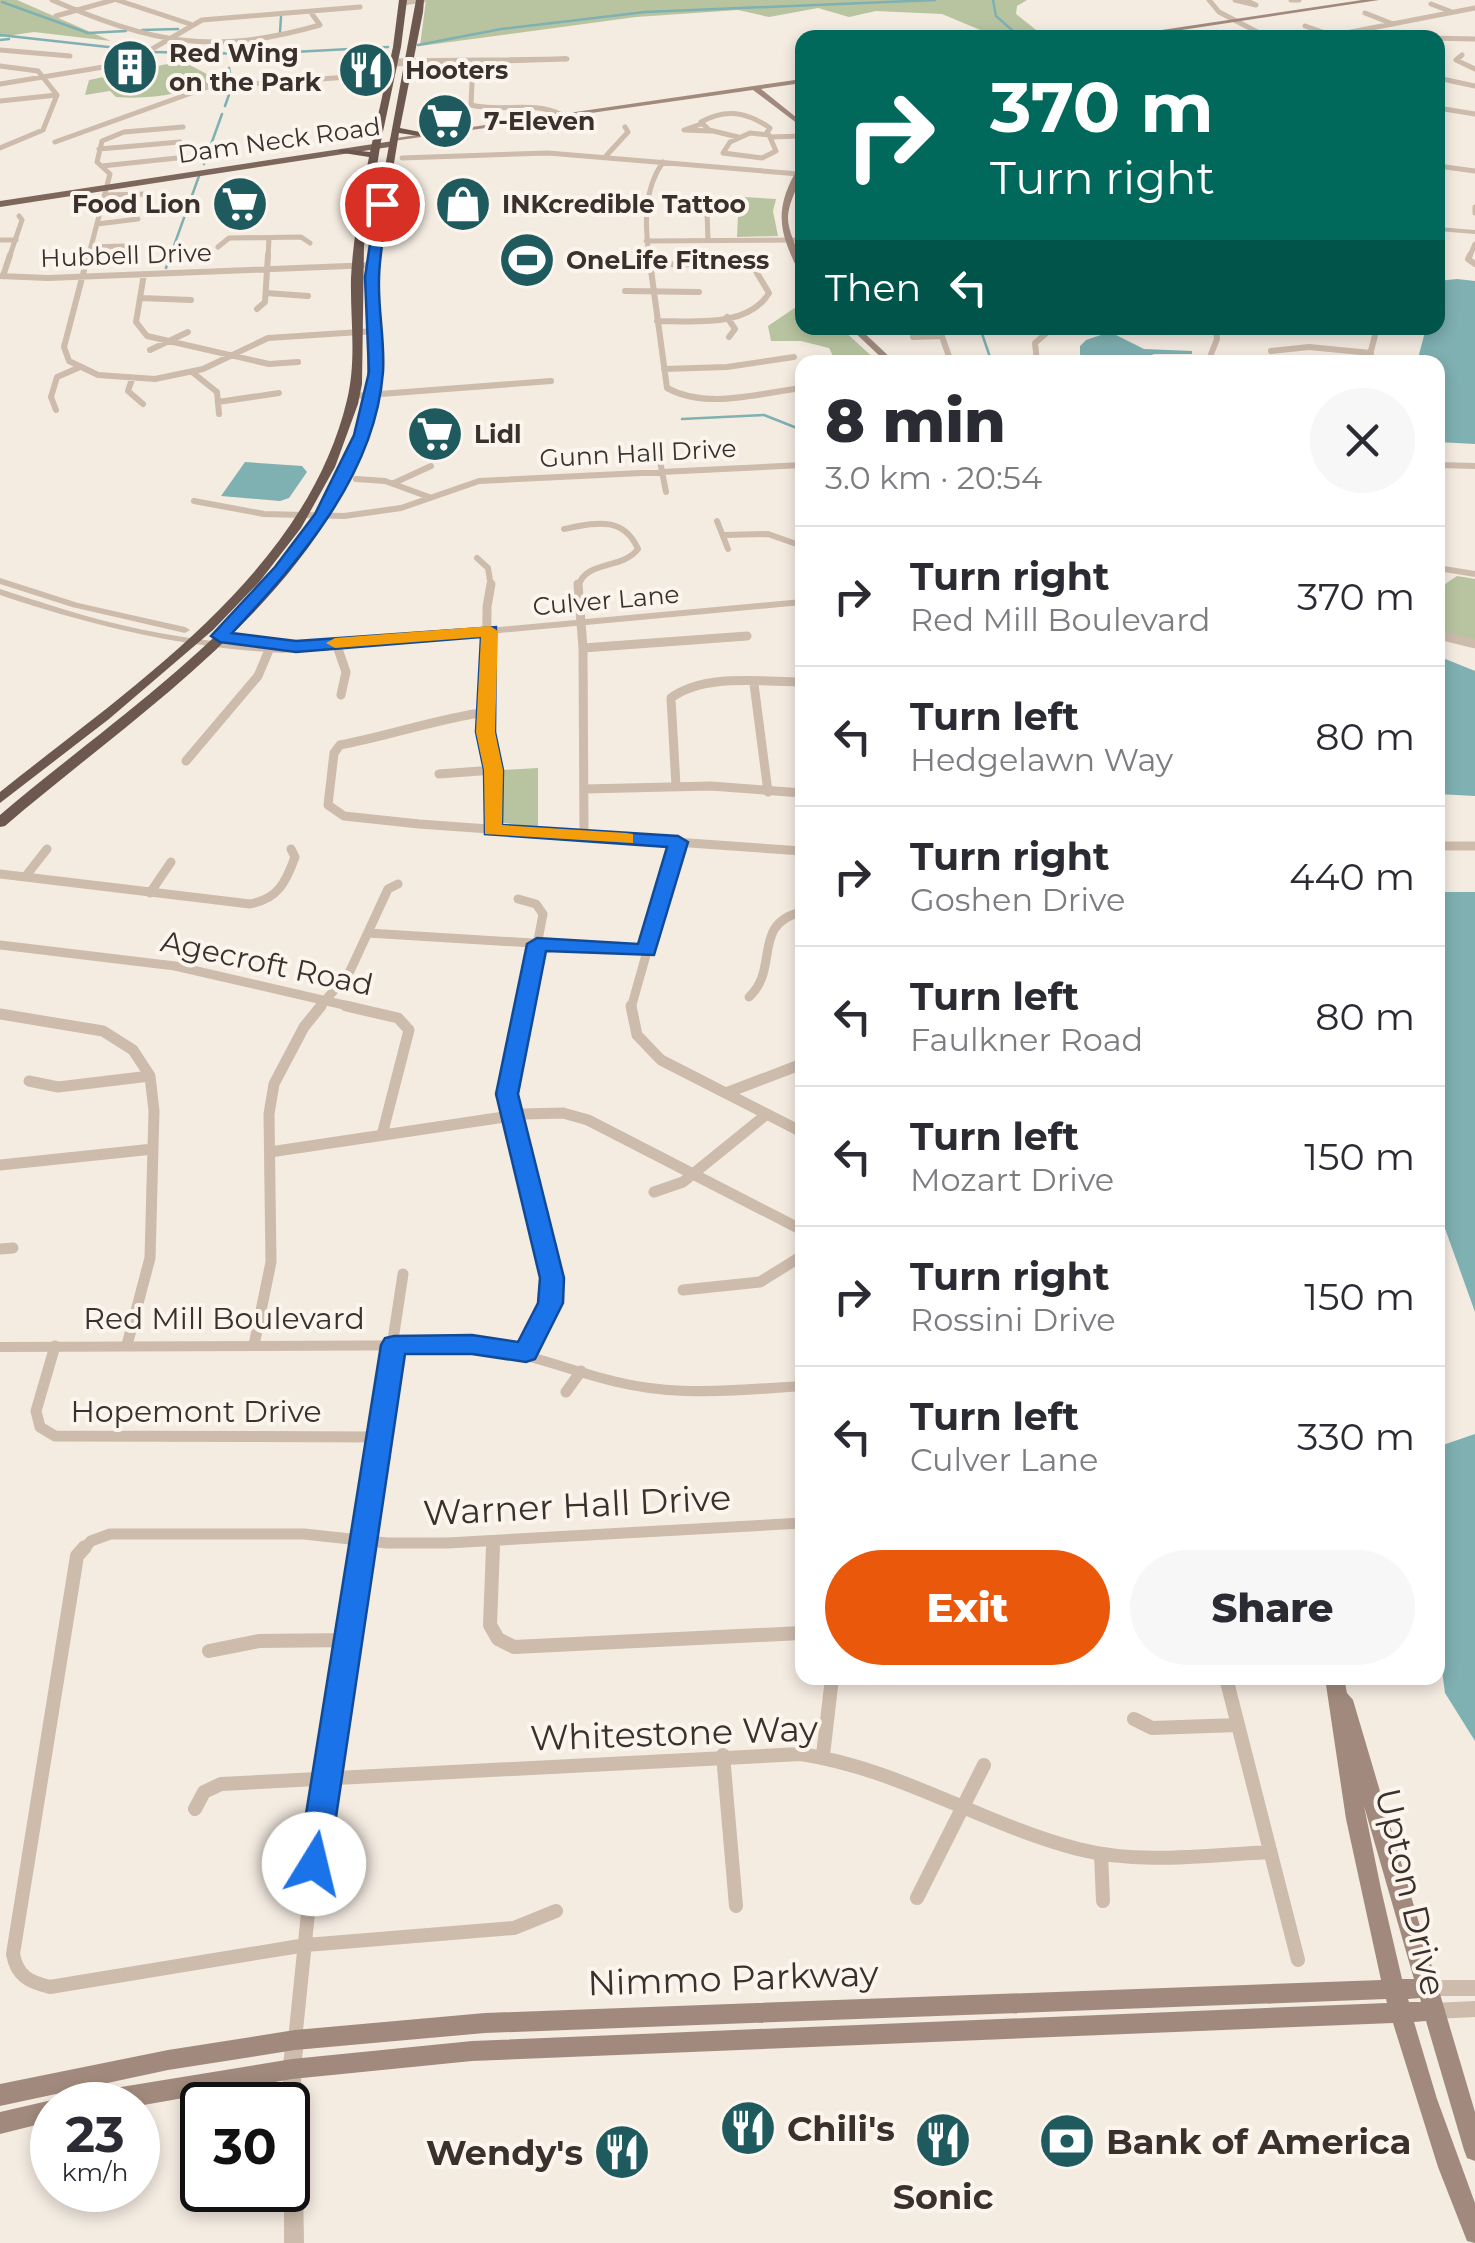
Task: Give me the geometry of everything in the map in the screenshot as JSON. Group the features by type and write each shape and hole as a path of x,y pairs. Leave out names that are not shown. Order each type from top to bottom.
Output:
{"highway":[{"path":"0,823 216,640 281,571 323,514 354,457 372,395 372,266 421,0"},
{"path":"0,799 196,636 260,571 329,468 354,396 358,332 356,266 403,1"},
{"path":"394,138 426,134"},
{"path":"342,152 375,148"}],"main road":[{"path":"1182,30 1376,0"},
{"path":"1172,30 1386,2"},
{"name":"Dam Neck Road","path":"0,201 244,163 375,148 394,138 795,84"},
{"path":"756,89 795,119"},
{"name":"Dam Neck Road","path":"426,134 565,117"},
{"name":"Dam Neck Road","path":"244,163 342,152"},
{"path":"795,182 783,208 795,252"},
{"path":"862,335 883,355"},
{"name":"Upton Drive","path":"1336,1685 1363,1859 1436,2127 1475,2233"},
{"name":"Upton Drive","path":"1337,1685 1361,1752 1475,2150"},
{"name":"Nimmo Parkway","path":"160,2091 292,2068 532,2048 1400,2000 1426,1988"},
{"name":"Nimmo Parkway","path":"0,2095 168,2060 295,2040 539,2020 1400,2000 1434,2011"},
{"path":"0,2123 30,2116"}],"street":[{"path":"52,0 164,40 238,40 320,25 312,14"},
{"path":"56,16 115,0 191,24"},
{"path":"0,84 133,61 191,24 360,7 349,0"},
{"path":"403,1 421,0"},
{"path":"1201,0 1246,30"},
{"path":"1209,0 1232,22 1250,30"},
{"path":"1235,0 1256,6 1245,0"},
{"path":"1291,0 1299,0"},
{"path":"1431,4 1453,12"},
{"path":"1363,30 1475,8"},
{"path":"1365,13 1394,24"},
{"path":"1305,26 1316,30"},
{"path":"232,32 238,40"},
{"path":"1445,38 1475,39"},
{"path":"0,50 70,56"},
{"path":"1462,54 1456,60 1475,69"},
{"path":"55,142 212,86 409,63 567,59 473,62"},
{"path":"473,62 471,106 491,109 540,104 565,117"},
{"path":"0,66 30,68 57,94"},
{"path":"1445,80 1475,86"},
{"path":"0,102 57,94"},
{"path":"0,148 46,128 57,94"},
{"path":"1445,111 1475,114"},
{"path":"738,138 722,152 771,156 777,149 769,136 771,129 752,114 716,114 684,130 712,131 738,138 769,136 795,137"},
{"path":"701,124 712,131"},
{"path":"183,127 124,132 105,138 96,160 109,171 107,187 64,347 66,356 78,368 98,375 132,379 192,372 258,340 375,331"},
{"path":"605,157 628,132 625,127"},
{"path":"100,149 180,142"},
{"path":"402,158 548,153 795,172"},
{"path":"736,168 744,156"},
{"path":"101,166 177,158"},
{"path":"663,162 650,180 646,241 667,388 686,398 795,389"},
{"path":"1445,167 1475,170"},
{"path":"107,187 149,194"},
{"path":"708,240 708,211 715,205"},
{"path":"2,276 22,220 19,216"},
{"path":"97,224 138,219"},
{"path":"1445,230 1475,232"},
{"path":"218,247 227,238 305,238 310,243"},
{"path":"257,309 265,302 269,238"},
{"path":"0,240 16,240"},
{"path":"646,241 795,240"},
{"path":"1475,244 1468,259 1475,264"},
{"path":"92,247 125,246"},
{"path":"648,264 752,266 768,289 768,300 755,310 727,317 657,320"},
{"name":"Hubbell Drive","path":"2,276 83,277 156,270 372,266"},
{"path":"144,274 138,328 163,342 269,364 298,362"},
{"path":"625,291 699,292"},
{"path":"266,293 308,296"},
{"path":"140,298 192,300"},
{"path":"727,317 735,329 729,337"},
{"path":"303,334 306,323"},
{"path":"150,350 188,332"},
{"path":"913,337 924,335"},
{"path":"1272,351 1309,347 1371,354 1375,335"},
{"path":"664,369 727,367 794,357"},
{"path":"56,410 52,397 57,377 78,368"},
{"path":"192,372 214,389 219,414"},
{"path":"132,379 128,392 143,404"},
{"path":"354,396 551,381"},
{"path":"218,402 279,393"},
{"path":"659,456 666,492"},
{"name":"Gunn Hall Drive","path":"194,501 301,514 387,512 490,480 795,465"},
{"path":"1445,465 1475,466"},
{"path":"394,483 431,466"},
{"path":"356,480 394,483 430,496"},
{"path":"717,521 728,549"},
{"path":"564,529 620,525 632,532 638,547 632,559 594,567 580,576 584,836"},
{"path":"722,535 768,534 795,544"},
{"path":"477,558 486,564 492,584 487,607 490,631 486,712 494,770 492,830"},
{"path":"1445,569 1475,574"},
{"path":"0,581 196,636"},
{"path":"0,592 95,620 216,640"},
{"name":"Culver Lane","path":"216,640 269,650 795,603"},
{"path":"583,648 748,636"},
{"path":"1445,637 1475,644"},
{"name":"Culver Lane","path":"216,640 296,646"},
{"path":"336,643 346,672 341,695"},
{"path":"186,762 258,676 269,650"},
{"path":"676,786 673,694 687,687 795,682"},
{"path":"754,684 768,792"},
{"path":"486,712 457,714 403,732 344,743 334,753 328,802 333,811 344,816 492,830 795,850"},
{"path":"438,774 494,770"},
{"path":"585,789 676,786 795,794"},
{"path":"678,842 631,1002 635,1036 661,1060 795,1128"},
{"path":"1445,846 1475,846"},
{"path":"25,877 47,849"},
{"path":"0,874 242,904 266,901 283,888 295,857 291,849"},
{"path":"150,893 171,862"},
{"path":"254,1345 271,1262 268,1114 274,1084 292,1045 350,971 388,890 398,884"},
{"path":"518,899 536,904 542,912 507,1094 552,1278 550,1303 526,1352"},
{"path":"750,997 758,989 775,923 795,914"},
{"path":"368,933 647,950"},
{"name":"Agecroft Road","path":"0,944 176,966 392,1016 408,1026 382,1134"},
{"path":"0,1014 103,1031 133,1050 150,1076 150,1258 128,1345"},
{"path":"726,1093 795,1067"},
{"path":"29,1081 58,1087 150,1076"},
{"path":"270,1152 540,1112 576,1116 795,1226"},
{"path":"654,1192 693,1174 767,1114"},
{"path":"0,1165 153,1149"},
{"path":"0,1249 14,1248"},
{"path":"683,1290 765,1283 795,1262"},
{"path":"294,2243 292,2068 314,1864 403,1274"},
{"name":"Red Mill Boulevard","path":"0,1347 472,1344 526,1352 634,1386 676,1391 795,1386"},
{"name":"Hopemont Drive","path":"55,1346 36,1411 40,1427 56,1436 380,1436"},
{"path":"566,1392 581,1370"},
{"name":"Warner Hall Drive","path":"556,1911 514,1928 306,1944 50,1986 28,1982 15,1965 13,1954 72,1571 83,1547 110,1534 304,1534 364,1541 493,1541 795,1523"},
{"path":"493,1541 490,1625 498,1639 514,1647 795,1633"},
{"path":"209,1651 259,1641 349,1640"},
{"path":"823,1755 831,1685"},
{"path":"1228,1685 1298,1960"},
{"path":"1134,1719 1152,1728 1238,1724"},
{"path":"723,1755 736,1906"},
{"name":"Whitestone Way","path":"195,1809 204,1792 221,1784 723,1755 823,1755 851,1762 1042,1838 1102,1854 1130,1857 1270,1852"},
{"path":"917,1898 984,1765"},
{"path":"1102,1854 1102,1901"},
{"name":"Nimmo Parkway","path":"1426,1988 1475,1988"},
{"name":"Nimmo Parkway","path":"1434,2011 1475,2009"}],"green space":[{"path":"0,0 17,0 111,41 34,32 0,37"},
{"path":"426,0 1027,0 1017,6 1016,14 1036,30 980,30 942,14 876,11 849,17 818,8 769,17 738,10 636,17 420,46"},
{"path":"182,61 222,82 156,96 116,97 110,91 85,95 89,80"},
{"path":"744,197 776,199 773,211 778,236 737,237 738,216 745,210"},
{"path":"795,308 795,335 849,335 870,355 832,355 829,348 801,341 771,341 768,326"},
{"path":"1457,576 1475,579 1475,641 1445,634 1445,584"},
{"path":"538,768 538,827 503,823 502,770"}],"water":[{"path":"1445,280 1475,281 1475,444 1445,442 1445,355 1419,355 1424,335 1445,335"},
{"path":"1116,335 1144,349 1192,354 1080,355 1080,346 1086,340"},
{"path":"245,462 302,466 307,472 289,498 280,501 221,496"},
{"path":"1445,659 1475,671 1475,796 1445,794"},
{"path":"1445,892 1475,892 1475,1312 1445,1228"},
{"path":"1475,1434 1475,1741 1444,1685 1445,1444"}],"waterway":[{"path":"418,45 501,29 645,12 935,0"},
{"path":"993,0 996,16 1012,30"},
{"path":"2,2 88,33 126,31"},
{"path":"280,32 281,17"},
{"path":"142,30 178,29"},
{"path":"0,35 144,51"},
{"path":"0,40 9,39"},
{"path":"174,52 176,42"},
{"path":"152,52 255,54 388,47"},
{"path":"229,68 230,73"},
{"path":"225,106 231,89"},
{"path":"204,164 222,114"},
{"path":"166,268 199,176"},
{"path":"982,335 989,355"},
{"path":"682,419 764,415 795,427"}],"slow traffic":[{"path":"335,643 490,631 486,732 494,770 492,830 626,838"}],"place":[{"name":"Red Wing on the Park","path":"130,67"},
{"name":"Hooters","path":"366,70"},
{"name":"7-Eleven","path":"445,121"},
{"name":"Food Lion","path":"240,204"},
{"name":"INKcredible Tattoo","path":"463,204"},
{"name":"OneLife Fitness","path":"527,260"},
{"name":"Lidl","path":"435,434"},
{"name":"Chili's","path":"748,2128"},
{"name":"Sonic","path":"943,2140"},
{"name":"Bank of America","path":"1067,2141"},
{"name":"Wendy's","path":"622,2152"}],"route":[{"path":"314,1864 394,1345 472,1344 526,1352 547,1313 552,1278 507,1094 537,944 647,950 678,842 492,830 494,770 486,732 490,631 296,646 220,636 295,554 323,514 354,457 370,409 376,372 372,277 382,204"}]}
